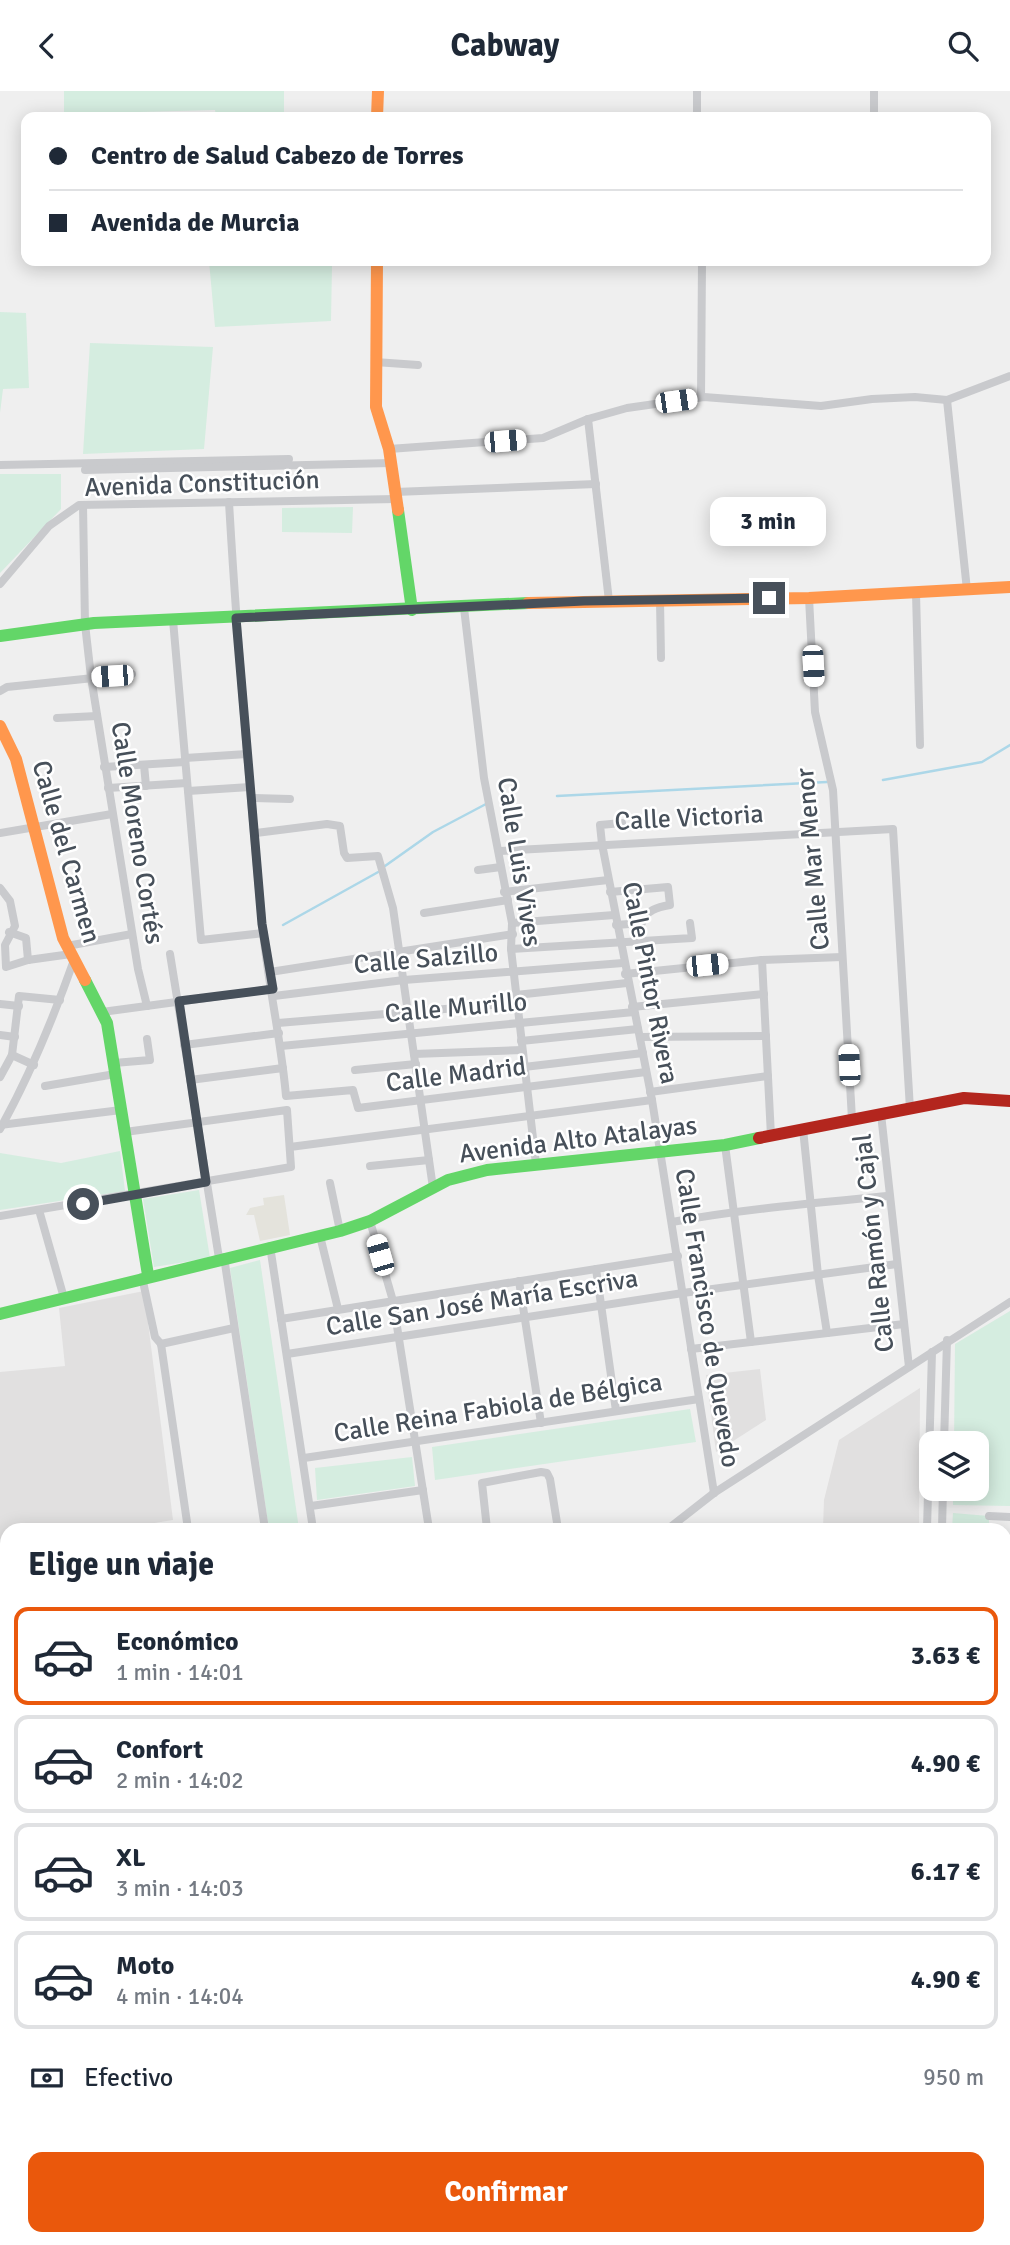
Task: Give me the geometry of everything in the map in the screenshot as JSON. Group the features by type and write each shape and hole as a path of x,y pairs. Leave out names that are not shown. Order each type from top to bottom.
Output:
{"street":[{"path":"377,112 378,91"},
{"path":"697,91 698,112"},
{"path":"874,91 874,112"},
{"path":"377,266 376,407 391,463 412,610"},
{"path":"701,397 702,266"},
{"path":"375,362 418,365"},
{"path":"388,449 544,438 588,419 627,408 701,397 821,406 872,399 915,397 947,400 1010,376"},
{"path":"947,400 967,590"},
{"path":"588,419 609,601"},
{"path":"0,465 289,459"},
{"path":"85,470 391,463"},
{"name":"Avenida Constitución","path":"0,584 48,526 83,505 395,496 596,484"},
{"path":"190,1080 283,1067 274,993 259,918 256,833 246,771 229,502"},
{"name":"Calle Moreno Cortés","path":"83,505 85,624 91,677 132,934 147,1006"},
{"path":"0,635 85,624 609,601 809,598 1010,587"},
{"path":"916,593 920,745"},
{"name":"Calle Mar Menor","path":"809,598 816,712 833,790 852,1119"},
{"path":"660,600 661,658"},
{"name":"Calle Luis Vives","path":"464,608 484,778 512,923 513,972 536,1164"},
{"path":"173,620 203,923 201,940 264,933"},
{"path":"0,691 7,687 132,674"},
{"path":"57,718 97,716"},
{"name":"Calle del Carmen","path":"0,726 16,759 70,953 102,1012 125,1132 145,1276"},
{"path":"104,767 247,754"},
{"path":"144,765 146,786"},
{"path":"108,788 189,781 250,787"},
{"path":"252,798 290,799"},
{"path":"2,834 34,826 112,814"},
{"name":"Calle Pintor Rivera","path":"622,823 600,825 626,979 651,1096 658,1150"},
{"path":"256,833 327,824 340,826 347,858 378,856 393,908 401,953 433,1188"},
{"name":"Calle Victoria","path":"500,851 893,829 910,1109"},
{"path":"478,870 501,867"},
{"path":"424,913 506,896 608,880"},
{"path":"512,923 615,920 642,923 645,916 656,908 670,905 668,887 610,891"},
{"path":"0,888 10,901 15,926 9,932 5,945 3,969 29,960 70,953 132,934"},
{"path":"511,949 692,938 690,923"},
{"path":"9,932 26,938 29,960"},
{"path":"270,972 513,934"},
{"path":"0,1127 34,1065 60,1000 70,953"},
{"path":"170,954 206,1182 234,1328 264,1523"},
{"path":"278,1023 408,1014 762,960 842,957"},
{"path":"762,960 771,1136"},
{"name":"Calle Salzillo","path":"102,1012 179,1001 623,963"},
{"name":"Calle Murillo","path":"281,1046 519,1023 764,994"},
{"path":"0,1077 12,1055 19,996 60,1000"},
{"path":"0,1004 19,1006"},
{"path":"414,1054 639,1033 766,1036"},
{"path":"184,1045 279,1034"},
{"path":"0,1035 15,1037"},
{"path":"45,1086 150,1060 147,1039"},
{"path":"524,1067 643,1053"},
{"path":"12,1055 34,1065"},
{"path":"355,1070 415,1064"},
{"name":"Calle Madrid","path":"283,1067 286,1096 353,1090 358,1108 646,1072"},
{"path":"289,1147 530,1117 768,1076"},
{"name":"Avenida Alto Atalayas","path":"0,1314 145,1276 340,1231 370,1221 448,1180 487,1170 725,1145 964,1098 1010,1101"},
{"path":"0,1127 121,1110"},
{"path":"0,1216 135,1196 291,1167 287,1110 125,1132"},
{"name":"Calle Ramón y Cajal","path":"881,1114 887,1196 909,1367"},
{"path":"803,1129 818,1275 827,1333"},
{"path":"725,1145 751,1342"},
{"name":"Calle Francisco de Quevedo","path":"658,1150 678,1256 714,1493"},
{"path":"370,1167 429,1160"},
{"path":"330,1183 340,1231"},
{"path":"672,1222 733,1211 810,1206 887,1196"},
{"path":"39,1210 64,1298"},
{"path":"370,1221 393,1301 428,1523"},
{"path":"320,1236 338,1310"},
{"path":"270,1246 312,1523"},
{"path":"281,1318 678,1256"},
{"name":"Calle San José María Escriva","path":"287,1354 683,1293 897,1264"},
{"path":"596,1269 616,1411"},
{"path":"145,1276 155,1337 161,1344 187,1523"},
{"path":"519,1281 541,1423"},
{"path":"676,1523 714,1493 947,1340 1010,1302"},
{"path":"691,1349 904,1324"},
{"path":"161,1344 234,1328"},
{"path":"944,1431 947,1340"},
{"path":"927,1523 932,1352"},
{"name":"Calle Reina Fabiola de Bélgica","path":"304,1458 699,1399"},
{"path":"486,1523 481,1487 485,1480 541,1472 547,1473 550,1479 556,1523"},
{"path":"311,1506 423,1490"},
{"path":"942,1523 943,1501"},
{"path":"989,1516 1010,1517"}],"shaded area":[{"path":"284,1195 290,1235 260,1241 254,1215 246,1215 250,1208 264,1205 263,1198"},
{"path":"144,1291 173,1520 155,1523 0,1523 0,1372 65,1366 59,1308"},
{"path":"760,1369 766,1420 716,1452 706,1375"},
{"path":"920,1388 919,1523 823,1523 824,1500 839,1440"}],"green space":[{"path":"64,91 284,91 284,112 64,112"},
{"path":"209,266 332,266 331,321 215,327"},
{"path":"0,312 26,313 29,388 3,389 0,413"},
{"path":"90,343 213,347 204,449 83,454"},
{"path":"0,474 61,474 61,509 0,573"},
{"path":"353,507 352,533 282,532 282,508"},
{"path":"120,1151 125,1191 0,1210 0,1153 61,1163"},
{"path":"199,1190 210,1258 154,1267 143,1199"},
{"path":"260,1260 298,1523 268,1523 230,1268"},
{"path":"1010,1311 1010,1506 953,1505 953,1501 989,1501 989,1431 954,1431 955,1344"},
{"path":"690,1409 696,1442 435,1480 432,1447"},
{"path":"412,1457 415,1486 317,1500 315,1468"},
{"path":"953,1513 989,1516 989,1523 952,1523"}],"waterway":[{"path":"883,780 982,762 1010,745"},
{"path":"557,796 827,782"},
{"path":"385,866 433,832 486,804"},
{"path":"283,925 380,871"}],"traffic: fast":[{"path":"398,510 412,610"},
{"path":"0,636 94,623 528,603"},
{"path":"85,980 107,1023 148,1275"},
{"path":"0,1314 340,1231 370,1221 448,1180 487,1170 725,1145 759,1138"}],"traffic: slow":[{"path":"377,112 378,91"},
{"path":"377,266 376,407 389,449 398,510"},
{"path":"528,603 809,598 1010,587"},
{"path":"0,726 16,759 63,938 85,980"}],"traffic: jam":[{"path":"759,1138 964,1098 1010,1101"}],"route":[{"path":"83,1204 206,1182 179,1001 273,989 262,924 236,618 584,601 769,598"}]}
